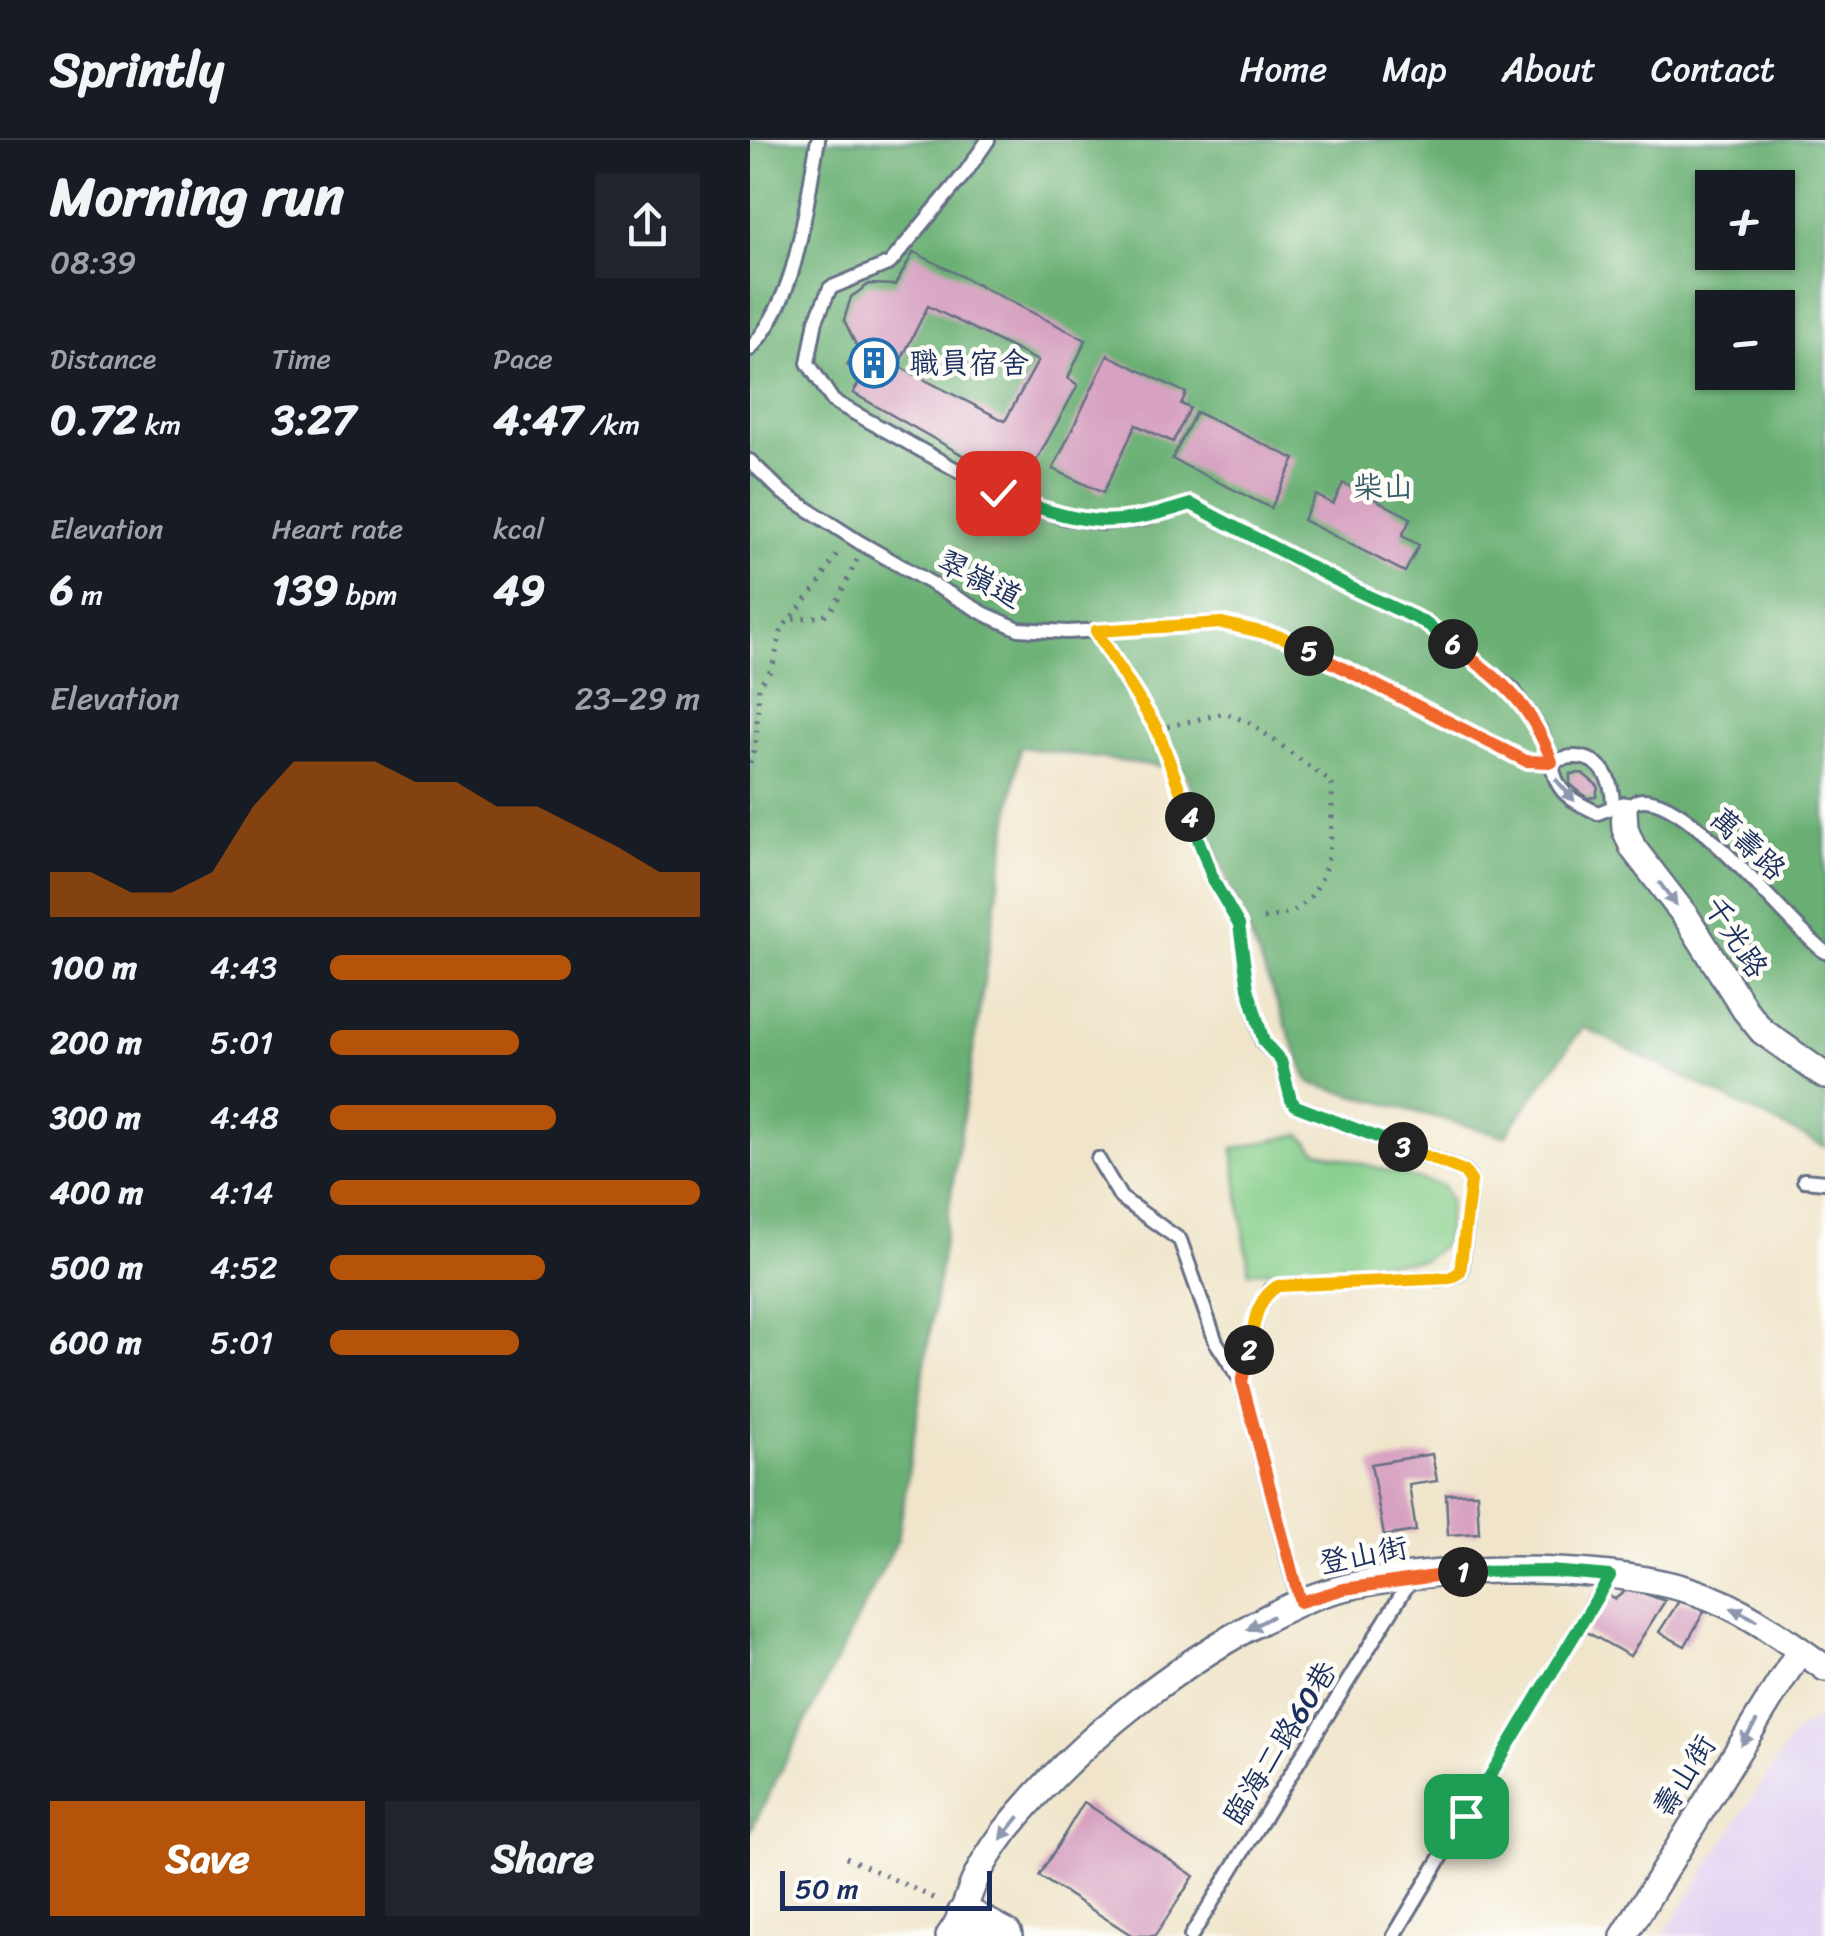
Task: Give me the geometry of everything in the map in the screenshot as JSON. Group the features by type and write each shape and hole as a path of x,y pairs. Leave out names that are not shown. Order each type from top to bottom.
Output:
{"street":[{"name":"千光路","path":"1618,808 1633,848 1687,918 1745,1010 1762,1031 1825,1076"},
{"name":"登山街","path":"957,1926 980,1868 1006,1831 1058,1774 1132,1706 1223,1643 1300,1602 1344,1589 1412,1577 1485,1570 1610,1576 1698,1593 1754,1617 1825,1668"},
{"name":"壽山街","path":"1624,1936 1800,1650"},
{"path":"957,1926 1004,1936"}],"lane":[{"path":"750,350 777,314 794,266 818,140"},
{"path":"988,140 890,263 830,288 816,320 808,363 834,401 998,493 1063,516 1102,523 1142,519 1191,504 1424,622 1513,690 1540,730 1554,780 1572,801 1598,813 1618,808"},
{"name":"翠嶺道","path":"753,469 784,494 848,534 985,614 1019,629 1096,631 1222,623 1282,637 1526,761 1552,762 1570,755 1593,761 1602,768 1618,808"},
{"name":"萬壽路","path":"1618,808 1651,801 1722,846 1825,952"},
{"path":"1213,880 1239,925 1248,988 1264,1042 1281,1061 1296,1106 1464,1171 1471,1181 1460,1272 1450,1278 1278,1286 1270,1290 1258,1309 1242,1382"},
{"path":"1098,1160 1121,1198 1180,1240 1216,1342 1242,1382 1300,1602"},
{"path":"1804,1180 1825,1182"},
{"path":"1394,1936 1610,1576"},
{"name":"臨海二路60巷","path":"1191,1936 1412,1577"}],"path":[{"path":"750,763 756,743 759,685 772,669 782,628 817,587 848,534"},
{"path":"792,619 824,616 835,605 862,550"},
{"path":"1096,631 1157,729 1213,880"},
{"path":"1157,729 1225,713 1252,724 1332,783 1332,827 1323,880 1296,910 1239,925"},
{"path":"846,1857 957,1926"}],"shaded area":[{"path":"1816,1720 1825,1720 1825,1936 1663,1936 1795,1732"}],"green space":[{"name":"柴山","path":"750,140 1825,140 1825,1147 1583,1027 1505,1136 1309,1083 1184,770 1020,747 898,1539 750,1832"},
{"path":"1300,1134 1317,1151 1443,1186 1450,1201 1445,1243 1424,1260 1249,1272 1233,1149"}],"building":[{"name":"職員宿舍","path":"914,252 1086,340 1068,378 1078,385 1030,472 987,454 982,466 853,393 863,376 847,365 857,347 844,320 851,297 869,284 895,285","holes":["928,306 1038,361 1005,421 898,366"]},
{"name":"職員宿舍","path":"1108,355 1186,393 1181,404 1190,408 1173,442 1136,425 1103,493 1053,469"},
{"path":"1196,412 1295,459 1271,508 1172,459"},
{"path":"1343,483 1411,518 1402,536 1419,545 1405,572 1303,520 1316,495 1333,504"},
{"path":"1582,773 1598,786 1596,797 1587,798 1570,784 1570,774"},
{"path":"1432,1454 1437,1481 1409,1485 1416,1531 1384,1536 1371,1464"},
{"path":"1477,1493 1479,1533 1448,1535 1446,1494"},
{"path":"1629,1588 1665,1601 1630,1656 1576,1626 1597,1589 1615,1599"},
{"path":"1679,1601 1707,1606 1685,1646 1659,1632"},
{"path":"1084,1802 1194,1876 1155,1936 1133,1936 1039,1876"}],"place":[{"name":"職員宿舍","path":"874,363"}],"route":[{"path":"998,493 1063,516 1102,523 1142,519 1191,504 1424,622 1513,690 1540,730 1552,762 1526,761 1282,637 1222,623 1096,631 1157,729 1213,880 1239,925 1248,988 1264,1042 1281,1061 1291,1100 1296,1106 1464,1171 1471,1181 1460,1272 1450,1278 1278,1286 1270,1290 1258,1309 1242,1382 1300,1602 1344,1589 1412,1577 1485,1570 1610,1576 1466,1816"}]}
